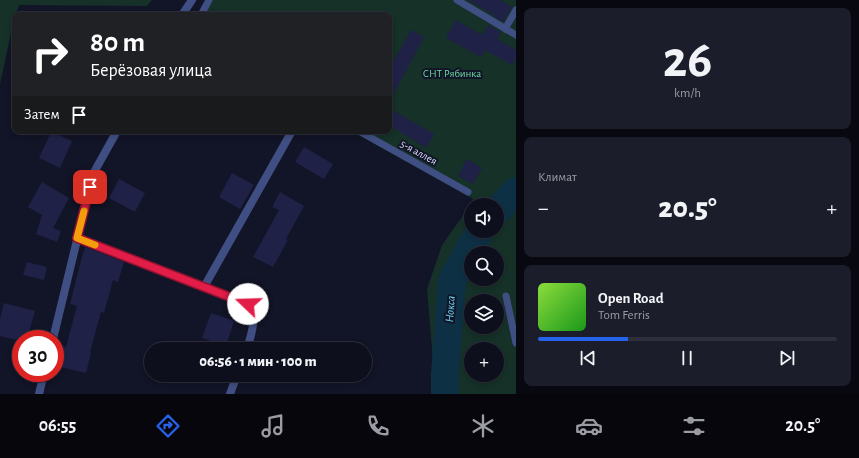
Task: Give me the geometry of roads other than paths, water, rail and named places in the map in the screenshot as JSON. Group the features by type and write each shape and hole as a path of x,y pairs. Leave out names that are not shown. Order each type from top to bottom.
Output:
{"street":[{"path":"184,12 192,0"},
{"path":"55,330 92,174 115,134"},
{"path":"204,287 290,134"},
{"path":"77,238 248,304 252,313 253,328 248,342"},
{"path":"39,394 42,382"},
{"path":"230,394 234,382"}],"lane":[{"path":"202,12 209,0"},
{"path":"457,0 516,35"},
{"path":"505,29 516,10"},
{"name":"5-я аллея","path":"364,134 468,192"},
{"path":"506,296 516,342"}],"waterway":[{"name":"Нокса","path":"504,204 516,191"},
{"name":"Нокса","path":"445,394 445,374 452,280 476,238"}],"park label":[{"name":"СНТ Рябинка","path":"452,73"}]}
